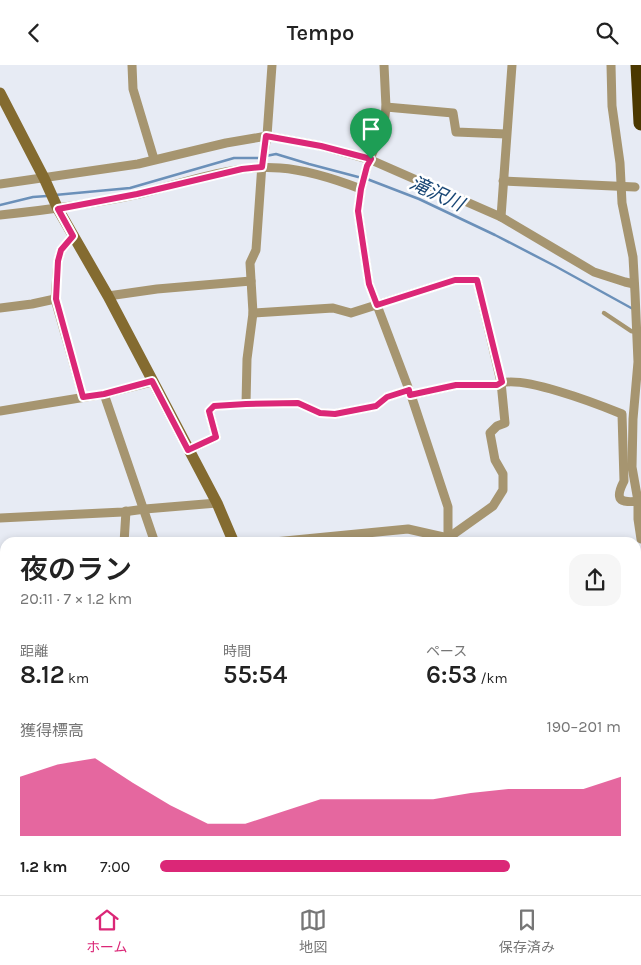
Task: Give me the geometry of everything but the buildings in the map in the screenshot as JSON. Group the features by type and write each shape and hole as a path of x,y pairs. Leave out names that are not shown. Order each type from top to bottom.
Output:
{"highway":[{"path":"638,65 641,123"}],"street":[{"path":"132,65 133,89 154,159"},
{"path":"246,404 247,359 253,313 250,263 256,250 272,65"},
{"path":"384,65 386,107 384,125 369,163 358,211 369,284 410,392 448,507 448,537"},
{"path":"500,217 512,65"},
{"path":"610,65 612,106 620,163 624,218 633,257 638,362 632,467 639,501 638,519 641,537"},
{"path":"0,93 58,209 108,296 217,503 231,537"},
{"path":"386,107 453,113 456,133 506,134"},
{"path":"0,184 138,164 232,141 266,136 321,146 369,163 500,217 594,272 625,282 635,288"},
{"path":"0,215 58,209 137,194 262,166 303,171 362,187"},
{"path":"503,181 635,187"},
{"path":"73,236 61,250 58,261 56,299 83,397"},
{"path":"253,313 333,308 351,313 455,280 477,280 502,382 505,423 497,426 490,433 495,460 503,474 503,490 493,506 452,537"},
{"path":"108,296 157,289 251,281"},
{"path":"0,308 56,299"},
{"path":"0,411 104,394 152,381"},
{"path":"188,450 216,437 209,411 214,406 298,403 320,413 335,414 376,406 387,397 410,392 456,385 497,385 502,382 522,383 588,400 622,414 624,481 619,489 619,494 623,501 628,503 639,501"},
{"path":"104,394 153,537"},
{"path":"0,518 126,511 217,503"},
{"path":"124,537 126,511"},
{"path":"326,537 408,529 437,537"}],"lane":[{"path":"604,313 631,331 637,330"}],"waterway":[{"name":"滝沢川","path":"266,156 276,154 362,178"},
{"name":"滝沢川","path":"55,195 130,188 234,158 260,158"},
{"name":"滝沢川","path":"367,179 419,199 495,235 633,309"},
{"name":"滝沢川","path":"0,205 33,197 47,196"}],"route":[{"path":"266,136 321,146 371,159 367,166 361,189 358,211 369,284 377,305 455,280 477,280 502,382 497,385 456,385 410,395 409,390 387,397 376,406 335,414 320,413 298,403 214,406 209,411 216,437 188,450 152,381 104,394 83,397 56,299 58,261 61,250 73,236 58,209 137,194 242,169 262,167 266,136"}]}
